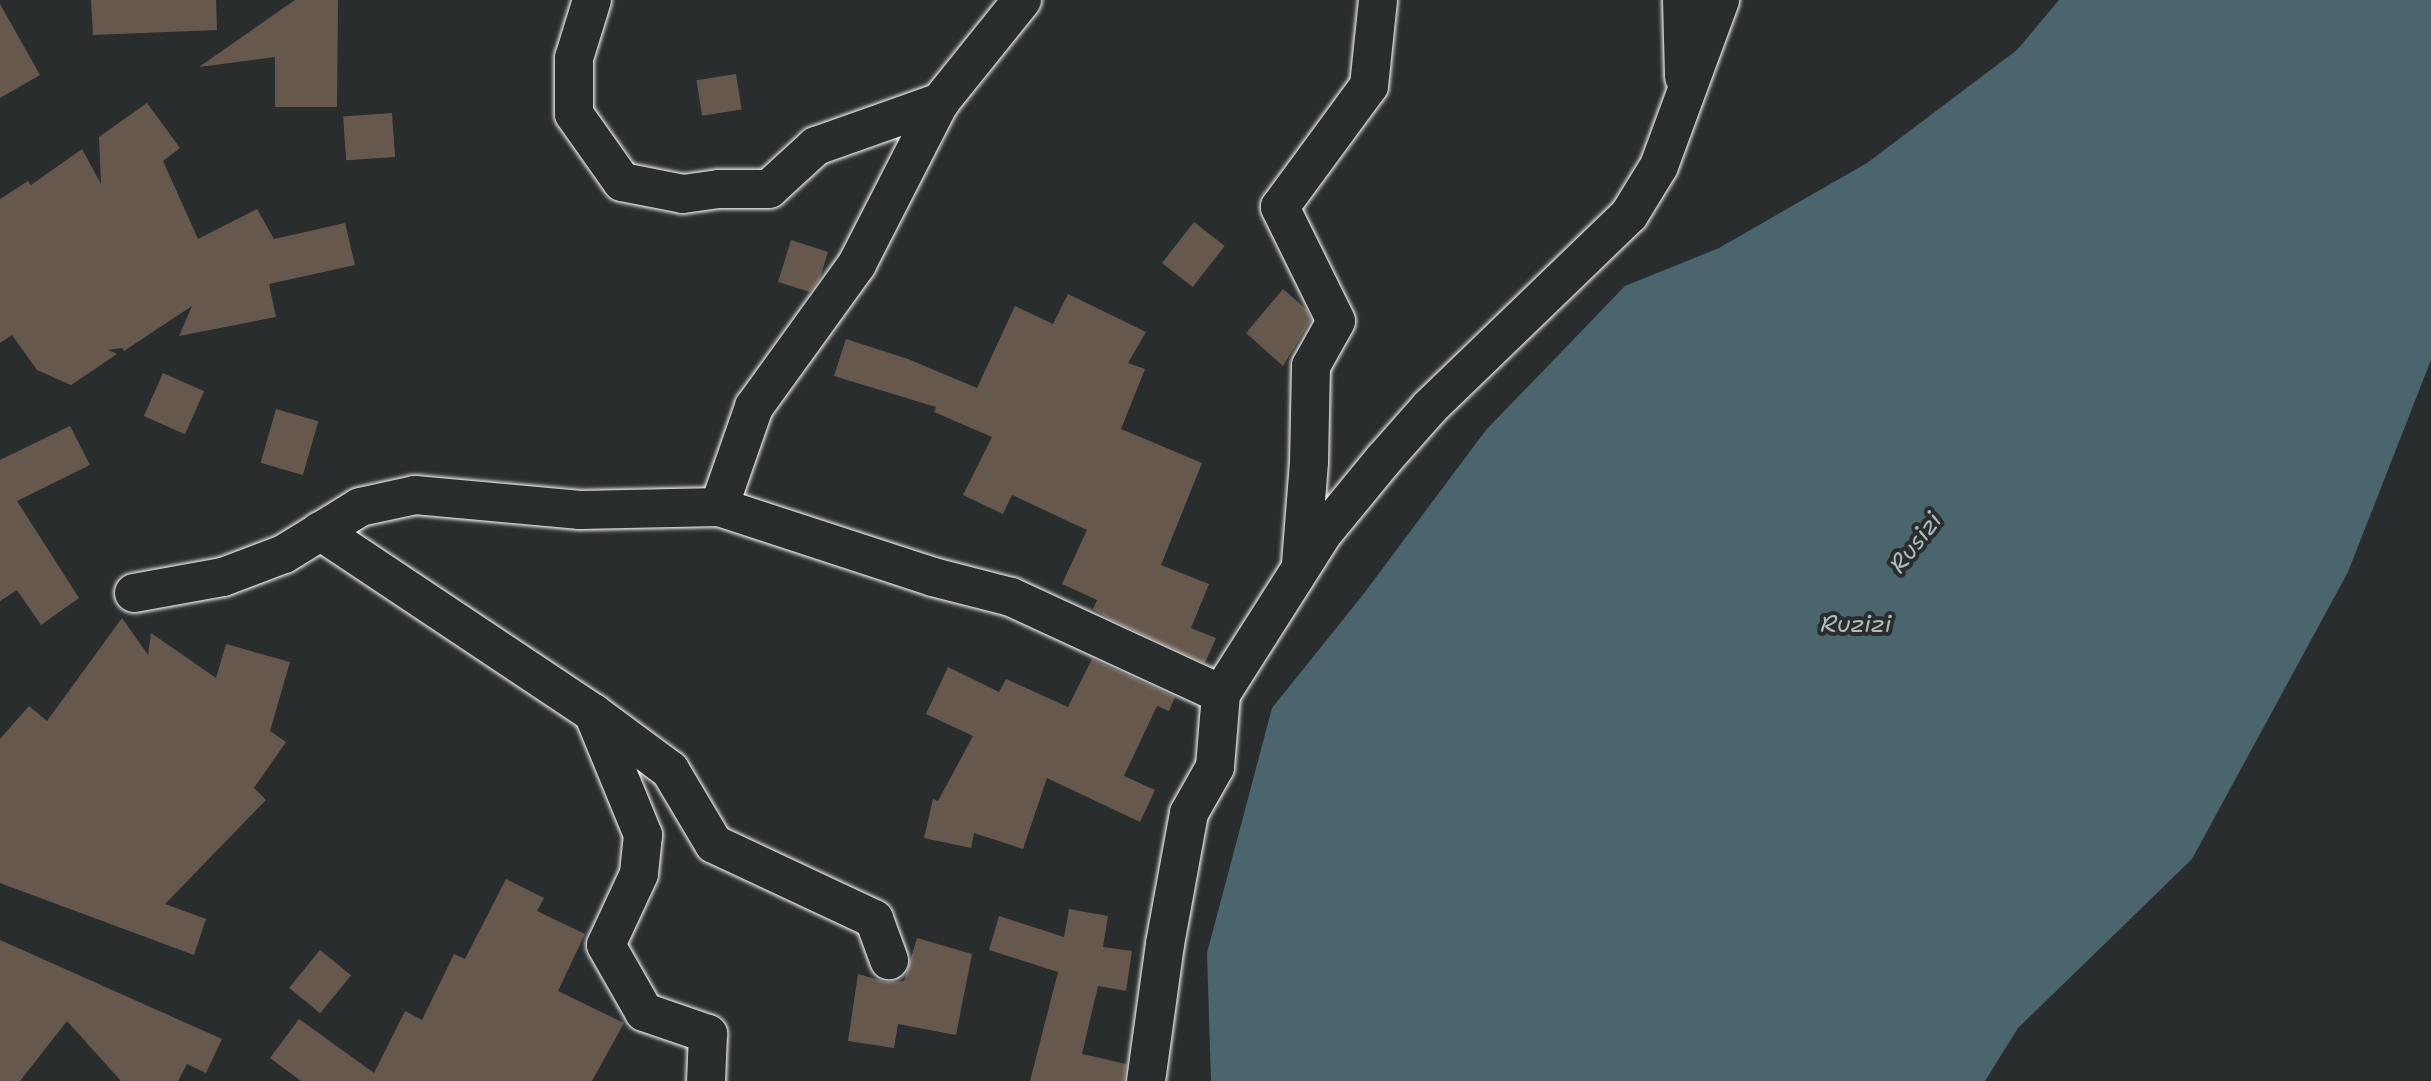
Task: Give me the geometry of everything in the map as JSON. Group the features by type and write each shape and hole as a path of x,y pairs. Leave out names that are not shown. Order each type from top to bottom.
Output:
{"street":[{"path":"592,0 574,58 574,114 622,182 683,194 719,189 769,189 816,146 940,102"},
{"path":"719,507 754,407 857,264 940,102 1022,0"},
{"path":"1299,572 1309,462 1311,366 1336,321 1280,207 1369,86 1378,0"},
{"path":"1682,0 1684,105"},
{"path":"1146,1081 1165,944 1189,813 1215,767 1221,694 1324,532 1430,407 1629,215 1659,166 1684,105 1720,0"},
{"path":"134,593 223,577 284,554 360,507 415,495 580,510 719,507 933,577 1011,597 1221,694"},
{"path":"320,531 593,713 670,770 714,844 874,919 889,960"},
{"path":"593,713 643,835 639,874 606,945 644,1012 708,1034 706,1081"}],"water":[{"name":"Ruzizi","path":"2059,0 2431,0 2431,360 2348,572 2192,859 2018,1028 1985,1081 1211,1081 1207,953 1272,708 1362,596 1486,430 1625,286 1719,248 1867,163 2017,50"}],"building":[{"path":"91,0 216,0 217,30 93,35"},
{"path":"295,0 338,0 337,107 275,107 275,57 199,67"},
{"path":"0,4 40,75 0,98"},
{"path":"736,74 742,110 702,116 696,80"},
{"path":"147,103 180,148 163,161 198,239 257,209 274,239 345,223 355,265 269,284 276,317 179,336 192,306 124,351 122,348 108,350 117,354 71,385 37,370 12,335 0,343 0,199 28,181 31,185 82,149 101,184 99,137"},
{"path":"392,113 395,157 346,160 343,116"},
{"path":"1194,222 1225,246 1193,287 1162,263"},
{"path":"791,240 828,252 820,278 810,292 778,282"},
{"path":"1283,289 1306,309 1311,320 1283,366 1246,333"},
{"path":"1068,294 1146,332 1128,363 1145,369 1121,429 1202,463 1161,565 1209,584 1191,628 1216,638 1205,663 1112,620 1093,609 1097,600 1062,584 1087,530 1012,495 1003,514 963,495 992,437 934,412 936,407 834,376 846,339 908,359 977,388 1015,306 1053,324"},
{"path":"163,373 204,391 185,434 144,416"},
{"path":"276,409 318,421 303,475 261,463"},
{"path":"70,426 90,465 17,501 79,598 41,625 17,590 0,601 0,460"},
{"path":"122,618 148,655 151,633 216,678 226,644 290,662 270,731 286,742 254,788 266,800 165,904 206,919 194,955 0,883 0,739 29,706 47,721"},
{"path":"1092,659 1175,697 1169,711 1157,706 1124,776 1155,790 1140,822 1047,778 1023,849 974,833 971,848 924,838 933,799 938,801 973,736 926,714 948,667 999,692 1006,679 1068,707"},
{"path":"506,879 544,898 537,911 585,934 558,991 624,1023 592,1081 301,1081 270,1058 299,1019 374,1073 405,1011 422,1020 454,954 465,959"},
{"path":"1069,909 1108,916 1103,947 1132,951 1126,991 1098,986 1082,1054 1126,1064 1124,1081 1030,1081 1058,972 989,950 999,916 1064,937"},
{"path":"917,938 972,954 956,1035 898,1024 894,1048 848,1041 858,974 886,982 904,981"},
{"path":"0,940 222,1039 206,1073 187,1064 178,1081 121,1081 67,1021 20,1081 0,1081"},
{"path":"320,950 351,975 320,1013 289,988"}],"water label":[{"name":"Rusizi","path":"1916,543"}]}
